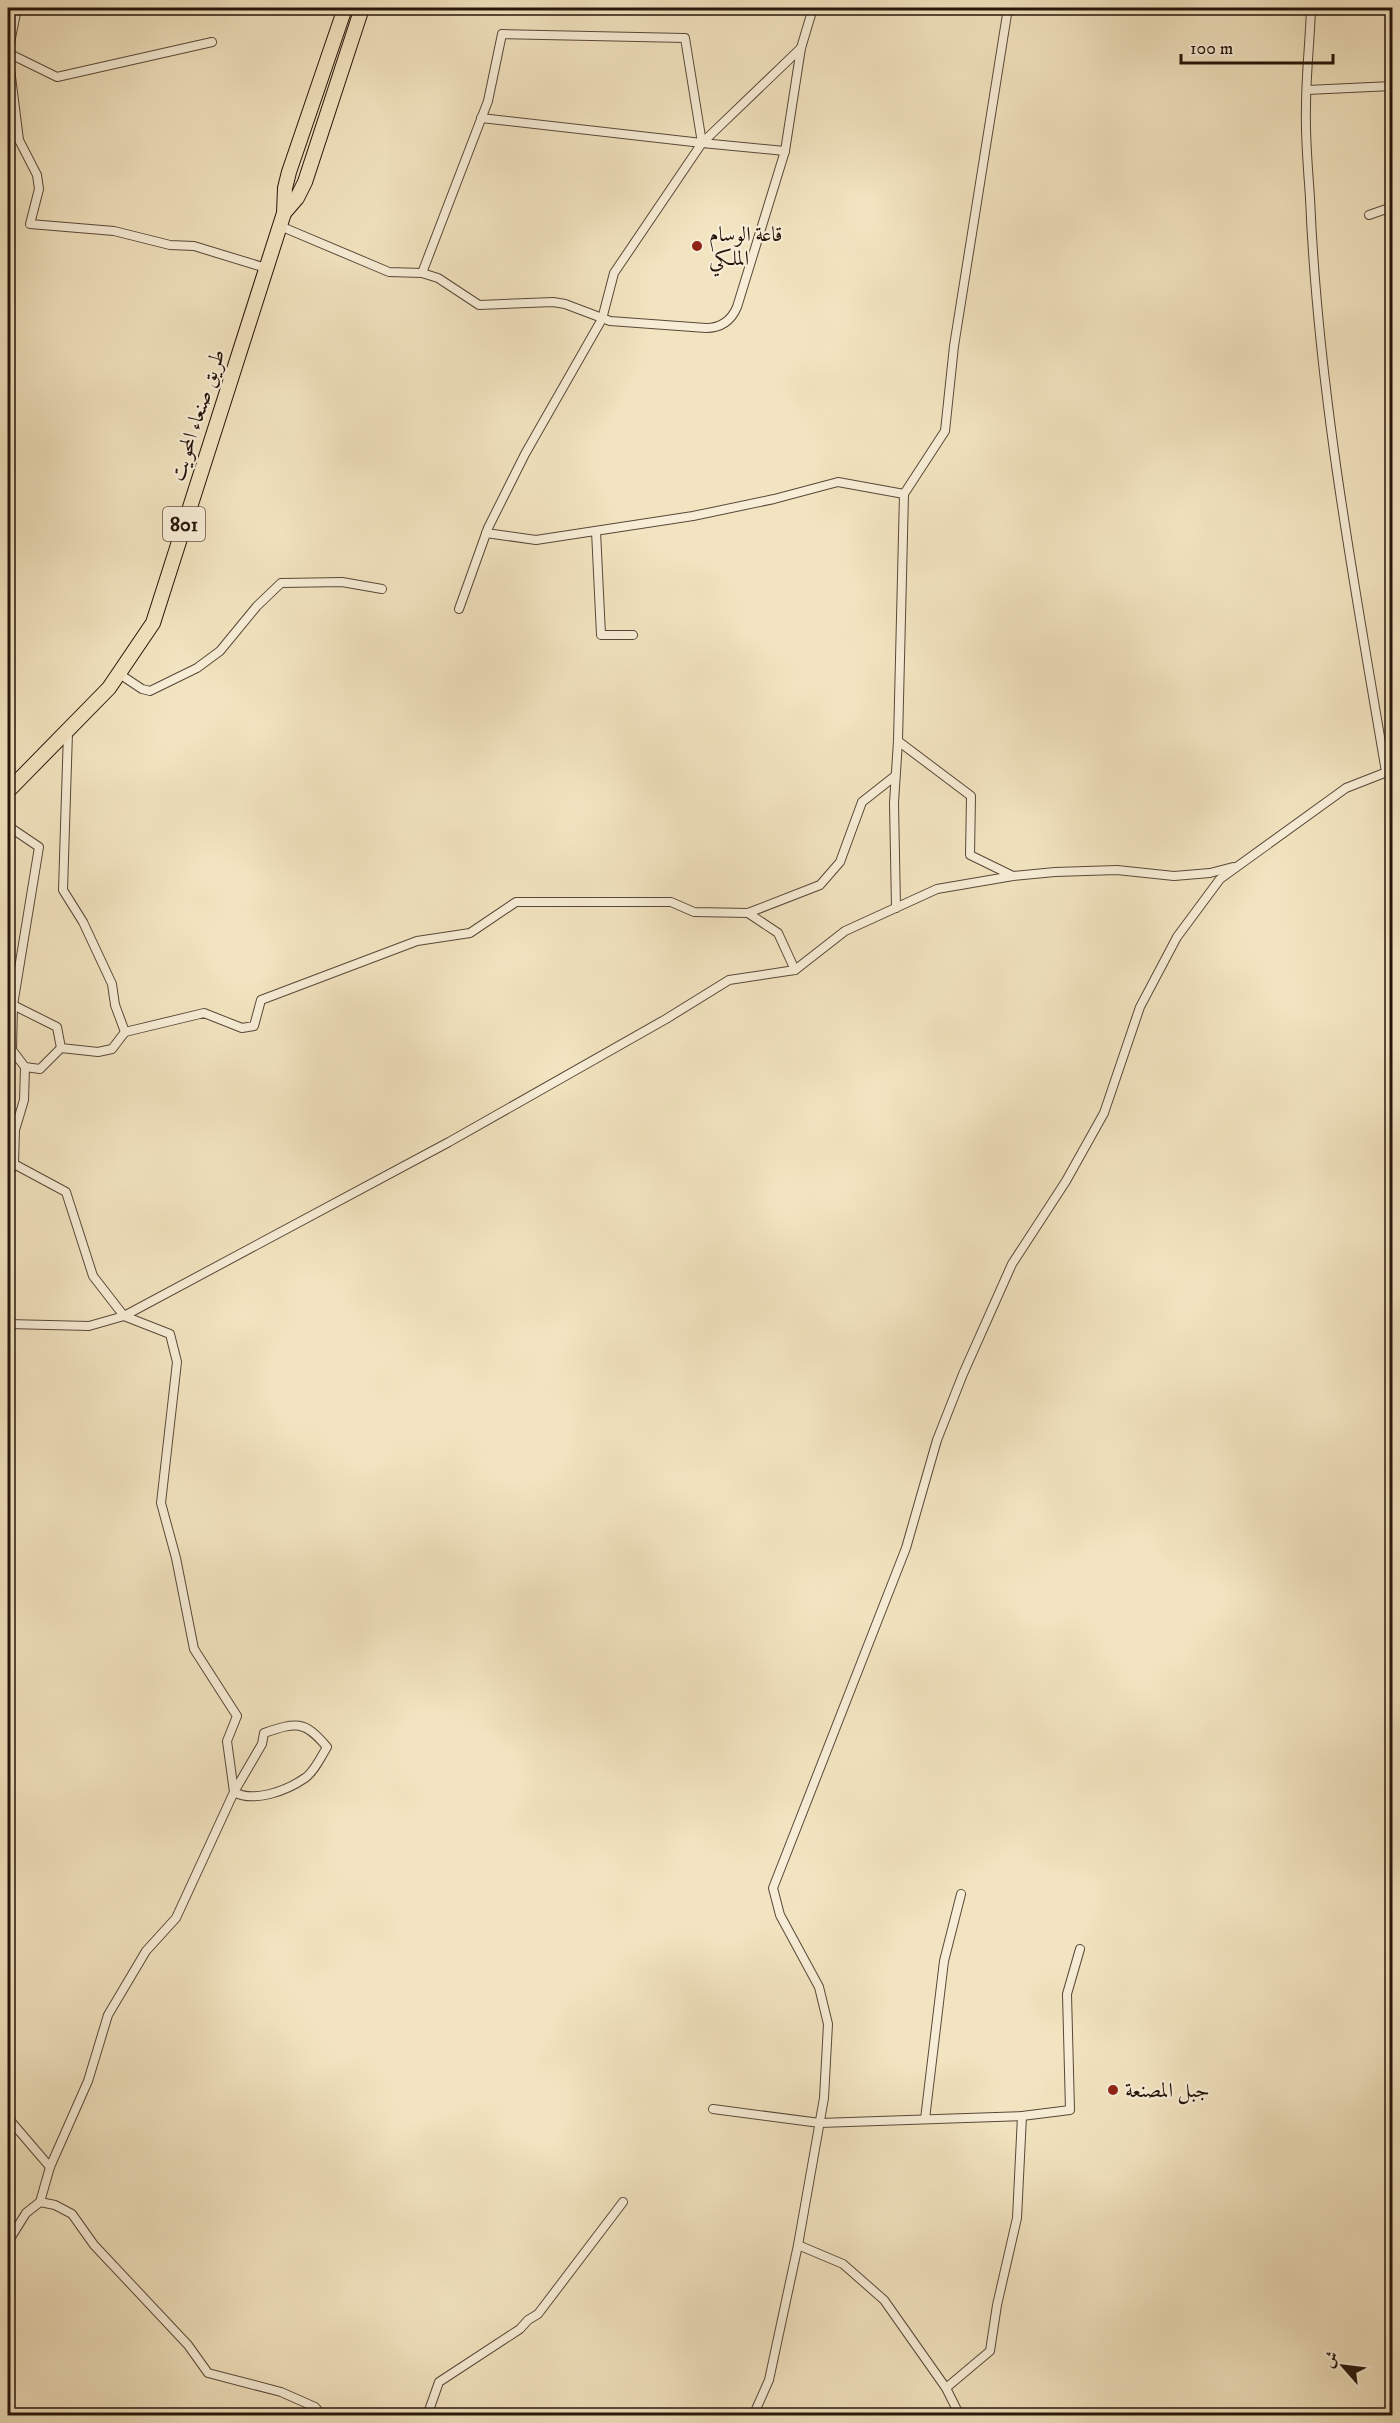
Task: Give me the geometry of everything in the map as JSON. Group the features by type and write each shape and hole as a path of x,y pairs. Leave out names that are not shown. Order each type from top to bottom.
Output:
{"main road":[{"name":"طريق صنعاء المحويت","path":"8,791 109,688 153,623 282,220 287,180 345,8"},
{"name":"طريق صنعاء المحويت","path":"282,220 306,182 362,8"}],"street":[{"path":"17,8 8,53 19,140 37,175 39,189 30,224 114,231 170,245 194,246 266,268"},
{"path":"282,220 389,272 422,273 445,282 469,301 479,305 553,302 571,306 602,319 618,322 711,328 721,325 730,318 736,307 784,151 801,48 813,8"},
{"path":"896,908 895,776 898,741 904,494 945,431 954,346 1008,8"},
{"path":"753,2415 769,2380 798,2245 824,2098 828,2024 819,1987 780,1915 773,1888 906,1548 937,1440 963,1374 1012,1264 1066,1181 1104,1113 1140,1007 1178,937 1220,879 1346,788 1389,771 1355,588 1323,367 1312,253 1306,107 1311,8"},
{"path":"422,273 488,101 502,34 685,38 702,143"},
{"path":"8,53 57,77 213,42"},
{"path":"459,609 486,533 525,454 602,319 614,273 702,143 801,48"},
{"path":"1307,90 1392,86"},
{"path":"481,118 784,151"},
{"path":"1370,215 1390,210 1392,207"},
{"path":"486,533 536,540 693,516 774,499 838,482 904,494"},
{"path":"596,531 601,635 633,635"},
{"path":"118,673 142,689 150,691 197,668 220,651 257,606 281,583 342,582 382,589"},
{"path":"68,732 63,890 83,922 112,984 115,1005 125,1032"},
{"path":"898,741 971,796 970,855 1013,876"},
{"path":"61,1048 98,1052 112,1049 125,1032 204,1013 242,1028 254,1026 261,1000 417,940 470,933 516,902 671,902 694,912 748,913 820,885 840,862 862,802 895,776"},
{"path":"8,826 39,847 10,1006 12,1050 25,1067 24,1100 15,1130 14,1164 8,1175"},
{"path":"8,1324 88,1326 124,1316 449,1142 666,1019 729,980 795,970 845,931 937,889 1013,876 1117,870 1174,876 1210,873 1239,866"},
{"path":"748,913 778,933 795,970"},
{"path":"10,1006 57,1027 61,1048"},
{"path":"25,1067 40,1069 61,1048"},
{"path":"14,1164 66,1192 93,1276 124,1316 170,1334 177,1362 160,1503 176,1558 194,1649 237,1716 226,1740 234,1792"},
{"path":"8,2242 26,2213 40,2202 50,2167 88,2081 108,2015 146,1951 176,1918 234,1792 262,1744 264,1733 292,1724 312,1730 327,1748 307,1777 278,1792 244,1798 234,1792"},
{"path":"925,2119 944,1961 961,1894"},
{"path":"713,2109 820,2123 1022,2116 1070,2110 1067,1994 1080,1949"},
{"path":"946,2388 990,2351 997,2306 1017,2218 1022,2116"},
{"path":"8,2118 50,2167"},
{"path":"40,2202 55,2205 72,2214 94,2245 188,2345 208,2373 281,2392 315,2407 322,2415"},
{"path":"428,2415 439,2382 520,2329 538,2314 623,2202"},
{"path":"798,2245 843,2264 884,2300 946,2388 960,2415"}],"place":[{"name":"قاعة الوسام الملكي","path":"697,246"},
{"name":"جبل المصنعة","path":"1113,2090"}]}
